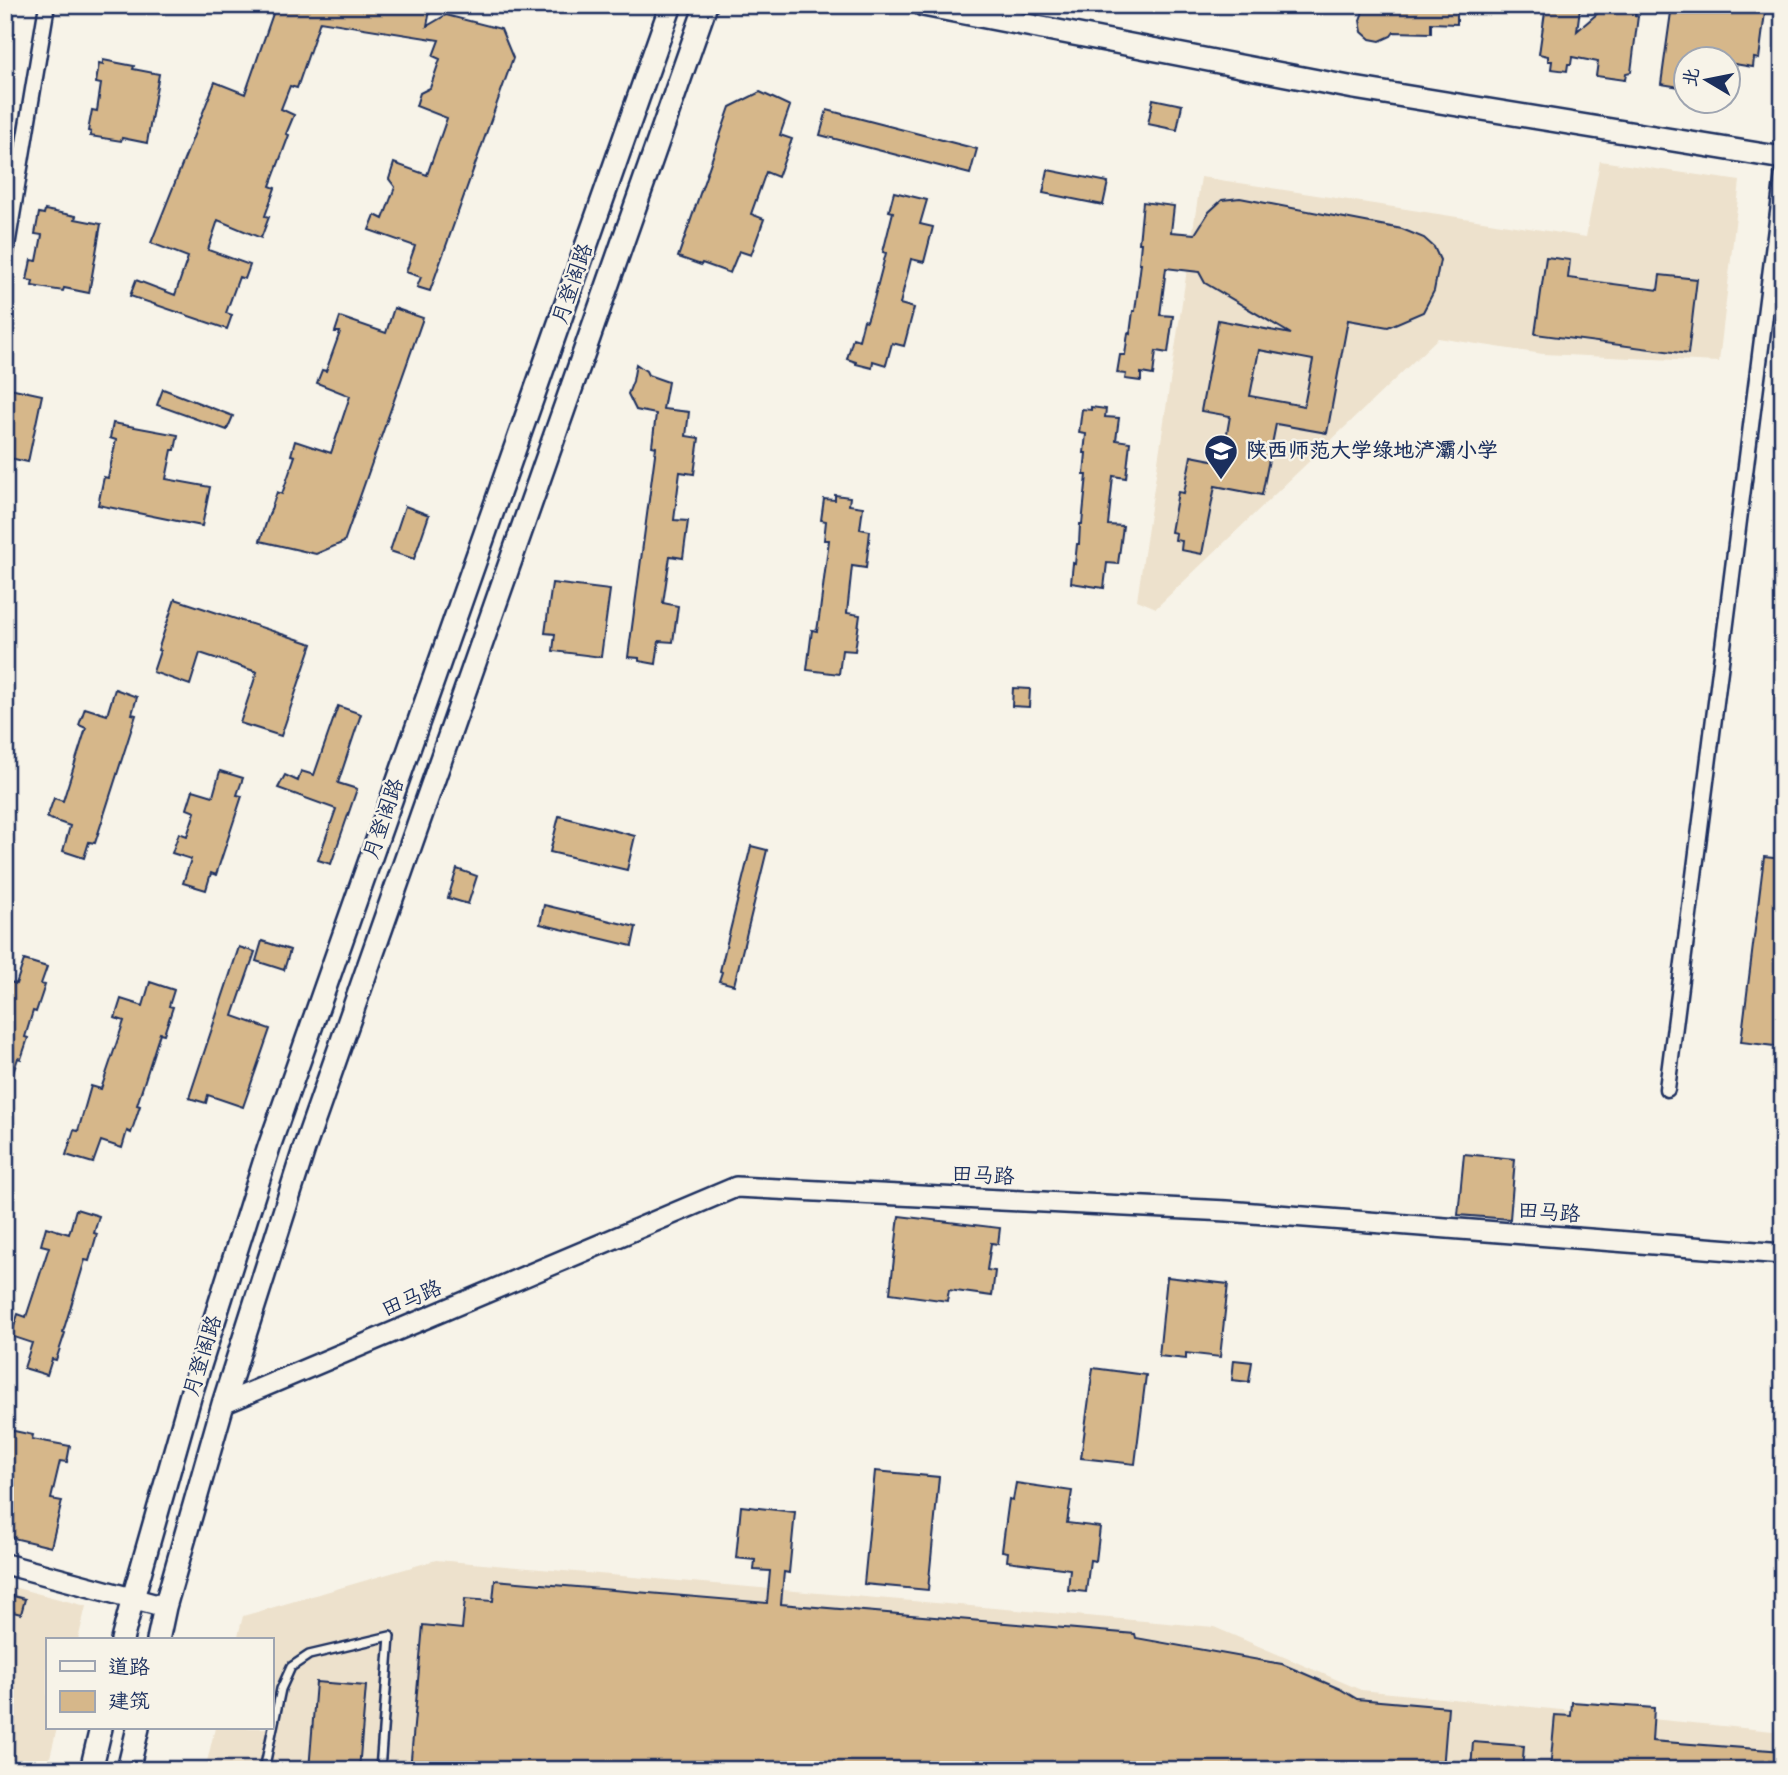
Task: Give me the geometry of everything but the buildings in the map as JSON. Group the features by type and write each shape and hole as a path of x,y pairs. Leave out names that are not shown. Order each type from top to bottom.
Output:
{"main road":[{"name":"月登阁路","path":"122,1638 191,1394 269,1147 671,5"},
{"name":"月登阁路","path":"158,1638 223,1404 304,1149 706,5"},
{"path":"923,5 1354,88 1783,158"},
{"path":"91,1770 101,1730"},
{"path":"128,1770 138,1730"}],"street":[{"path":"5,258 47,5"},
{"path":"1667,1089 1783,173"},
{"name":"田马路","path":"223,1404 736,1187 1227,1211 1783,1254"},
{"path":"5,1564 165,1607"}],"lane":[{"path":"273,1727 281,1689 291,1667 309,1655 390,1636 380,1770"},
{"path":"264,1770 272,1730"}],"shaded area":[{"name":"陕西师范大学绿地浐灞小学","path":"1600,161 1740,181 1719,362 1543,354 1438,338 1156,608 1137,600 1201,177 1586,237"},
{"path":"436,1560 1214,1627 1361,1690 1783,1732 1783,1770 205,1770 215,1730 273,1730 273,1638 238,1638 243,1616"},
{"path":"5,1585 86,1606 78,1638 46,1638 46,1730 57,1730 47,1770 5,1770"}],"place":[{"name":"陕西师范大学绿地浐灞小学","path":"1221,481"}]}
